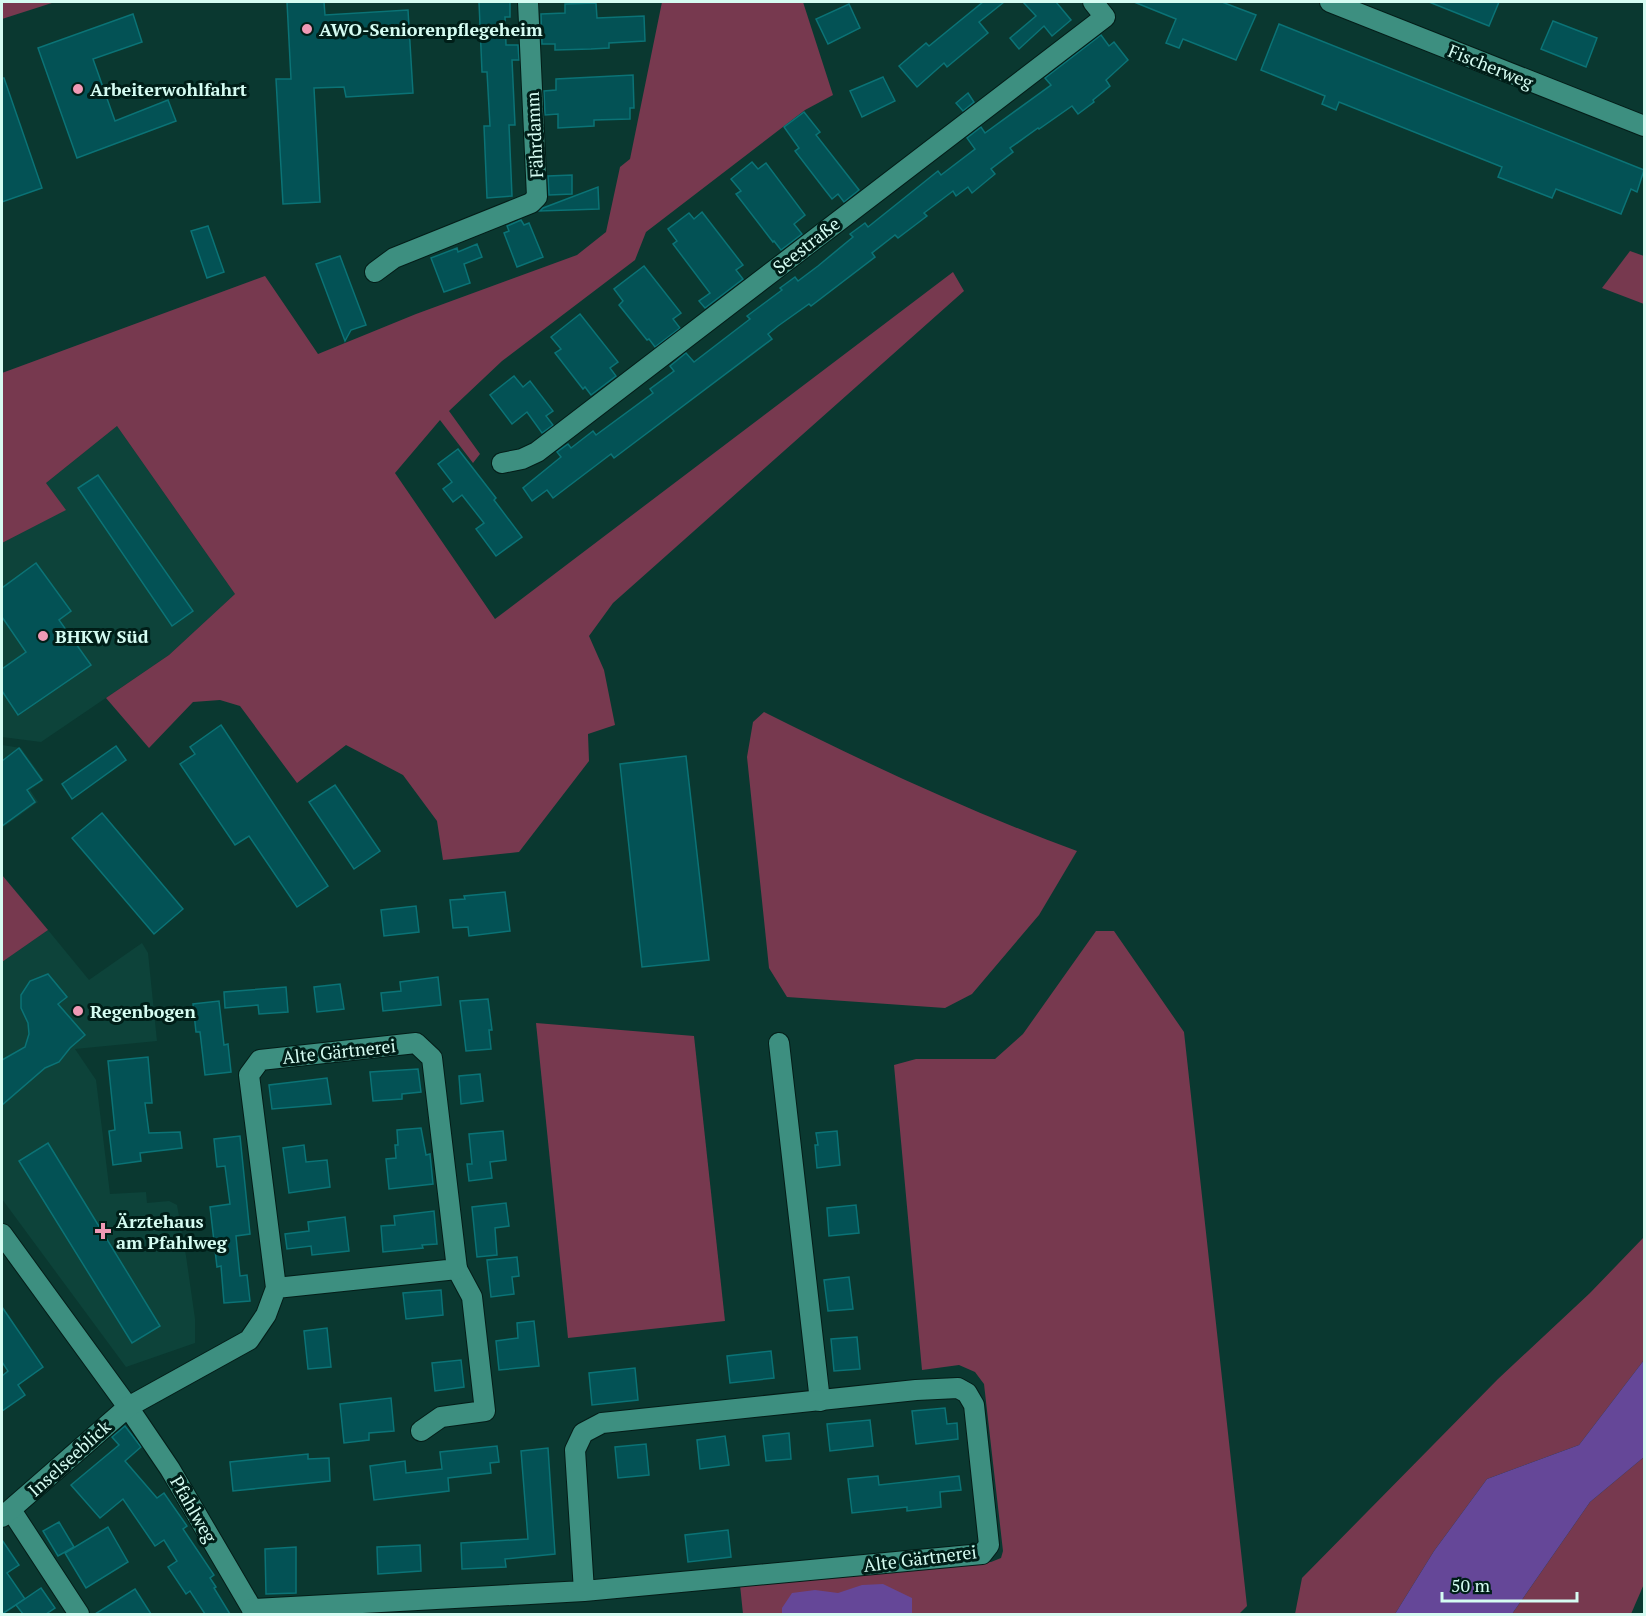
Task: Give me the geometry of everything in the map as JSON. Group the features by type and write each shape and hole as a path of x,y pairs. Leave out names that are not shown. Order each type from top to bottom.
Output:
{"street":[{"name":"Fährdamm","path":"375,272 394,258 531,203 537,197 528,2"},
{"name":"Fischerweg","path":"1336,3 1644,126"},
{"name":"Seestraße","path":"502,463 522,459 537,452 1099,9"},
{"name":"Alte Gärtnerei","path":"128,1407 249,1340 266,1316 276,1288 249,1075 260,1060 416,1043 432,1058 457,1269 472,1297 485,1411 441,1417 421,1431"},
{"path":"779,1043 820,1401"},
{"name":"Pfahlweg","path":"2,1234 128,1407 170,1469 254,1612"},
{"path":"276,1288 457,1269"},
{"name":"Alte Gärtnerei","path":"254,1612 584,1591 982,1554 989,1545 974,1406 967,1393 958,1388 916,1390 602,1423 583,1433 575,1450 584,1591"},
{"name":"Inselseeblick","path":"79,1614 6,1513 128,1407"}],"shaded area":[{"path":"2,2 55,2 2,19"},
{"path":"662,2 803,2 833,95 805,110 646,232 635,260 502,361 449,411 480,454 473,463 440,420 395,473 495,619 953,272 964,291 613,603 589,636 604,670 615,725 588,734 589,761 519,852 443,860 437,821 403,775 346,745 297,783 240,706 220,700 193,702 149,748 106,698 169,655 235,594 117,426 46,483 66,510 2,543 2,373 265,276 318,354 416,314 577,255 606,232 620,167 630,159"},
{"path":"1630,251 1644,256 1644,304 1602,288"},
{"path":"117,426 235,594 169,655 41,742 2,737 2,543 65,510 46,483"},
{"path":"764,712 919,786 1077,851 1039,915 972,994 945,1008 787,997 769,968 747,757 753,722"},
{"path":"2,745 21,748 44,780 30,790 38,802 2,828"},
{"path":"2,875 48,930 2,962"},
{"name":"Ärztehaus am Pfahlweg","path":"48,930 89,980 142,943 148,953 157,1041 75,1049 96,1080 110,1194 146,1192 147,1203 169,1201 177,1205 186,1256 195,1319 195,1343 126,1367 2,1199 2,962"},
{"path":"1096,931 1114,931 1184,1032 1247,1606 1239,1614 743,1614 740,1585 991,1562 1001,1558 1003,1551 984,1384 975,1372 959,1365 922,1370 894,1065 916,1059 995,1059 1023,1034"},
{"path":"536,1023 694,1036 725,1321 568,1338"},
{"path":"1644,1237 1644,1360 1579,1445 1487,1479 1434,1551 1395,1614 1295,1614 1302,1578 1498,1379 1590,1293"},
{"path":"1644,1360 1644,1457 1590,1502 1512,1614 1395,1614 1434,1551 1487,1479 1579,1445"},
{"path":"1644,1457 1644,1584 1631,1614 1512,1614 1590,1502"},
{"path":"883,1584 912,1598 912,1614 782,1614 782,1608 792,1593 815,1590 838,1593 862,1585"}],"building":[{"path":"287,2 324,2 325,15 408,10 413,93 346,97 344,87 314,88 320,202 283,204 276,79 291,79"},
{"path":"479,2 510,2 510,17 505,17 506,45 518,45 519,60 512,60 515,125 509,125 512,196 487,198 484,126 490,126 487,72 482,72"},
{"path":"983,2 1004,2 979,22 988,33 947,67 944,63 917,87 899,66 926,43 929,46"},
{"path":"1023,2 1056,2 1071,20 1052,36 1044,26 1019,49 1010,38 1036,16"},
{"path":"1134,2 1222,2 1256,15 1236,60 1183,39 1179,48 1166,43 1176,19"},
{"path":"1429,2 1499,2 1489,26"},
{"path":"596,3 597,18 644,16 645,41 609,43 609,48 591,49 555,50 555,44 542,44 541,14 565,13 565,4"},
{"path":"849,4 860,28 828,44 816,19"},
{"name":"Arbeiterwohlfahrt","path":"133,14 142,42 93,59 115,121 168,100 176,121 77,158 38,48"},
{"path":"1553,21 1597,38 1586,67 1541,49"},
{"path":"1279,24 1644,170 1637,192 1631,189 1621,214 1556,189 1552,198 1498,177 1502,167 1339,102 1336,110 1322,104 1325,96 1261,70"},
{"path":"1101,35 1109,46 1114,42 1128,60 1106,80 1110,86 1093,100 1094,102 1078,114 1072,106 1010,148 1013,152 991,169 995,174 972,193 968,187 956,196 953,191 924,213 927,216 898,238 895,235 872,253 875,257 811,306 809,304 768,334 772,339 614,458 611,454 553,498 547,490 532,501 523,488 561,457 557,452 568,444 571,448 593,431 596,435 653,393 650,389 674,371 670,366 686,353 694,362 750,319 747,316 782,290 780,288 795,277 798,281 818,266 853,237 850,234 865,223 868,227 938,171 941,175 975,149 967,138 981,127 985,133 1051,85 1045,78"},
{"path":"633,75 634,108 630,108 630,119 594,120 594,126 558,128 558,114 545,115 544,91 556,90 556,79"},
{"path":"883,77 895,101 862,117 850,91"},
{"path":"2,78 4,78 42,188 2,202"},
{"path":"968,93 974,102 963,111 956,103"},
{"path":"804,112 820,132 816,135 859,190 844,202 838,194 832,199 795,151 799,148 784,127"},
{"path":"752,162 758,169 766,163 805,215 794,224 802,234 781,250 736,194 741,191 731,179"},
{"path":"572,175 572,194 549,195 548,176"},
{"path":"598,187 599,209 540,211 543,208"},
{"path":"702,212 743,265 736,270 743,279 705,308 699,301 710,293 673,244 677,241 668,229 689,213 694,219"},
{"path":"521,220 524,225 529,223 543,257 517,267 504,233 509,231 507,226"},
{"path":"208,226 224,272 207,278 191,231"},
{"path":"477,244 482,257 464,264 470,283 444,292 431,258 457,248 458,252"},
{"path":"340,256 366,325 351,330 345,341 316,264"},
{"path":"644,266 681,313 673,319 680,328 655,347 619,305 623,301 614,289"},
{"path":"580,314 618,362 610,368 616,376 591,395 585,387 583,389 555,353 561,349 551,337"},
{"path":"514,376 523,387 530,381 553,411 546,416 553,425 542,433 527,412 512,424 490,395"},
{"path":"458,449 496,498 494,500 522,537 496,556 476,529 484,523 462,495 453,502 443,489 452,482 438,464"},
{"path":"98,475 193,611 172,626 78,488"},
{"name":"BHKW Süd","path":"36,563 71,611 59,620 91,665 18,715 2,691 2,669 26,652 2,617 2,588"},
{"path":"221,725 328,886 297,907 249,836 235,845 180,764 195,754 190,747"},
{"path":"116,746 126,760 72,799 62,784"},
{"path":"19,748 42,780 27,790 35,802 2,826 2,761"},
{"path":"686,756 709,960 642,967 620,764"},
{"path":"335,785 380,851 354,869 309,802"},
{"path":"102,813 183,909 154,934 72,838"},
{"path":"505,892 510,931 469,936 468,927 453,928 450,900 465,899 464,896"},
{"path":"416,906 419,932 384,936 381,910"},
{"name":"Regenbogen","path":"48,974 67,997 58,1004 85,1035 59,1062 45,1068 2,1105 2,1060 25,1047 29,1034 28,1023 21,1008 21,995 30,981"},
{"path":"438,977 441,1005 383,1011 381,993 401,991 400,982"},
{"path":"340,984 344,1009 317,1012 314,987"},
{"path":"286,987 288,1012 259,1014 258,1005 225,1008 224,992"},
{"path":"488,999 492,1030 489,1030 491,1049 466,1051 460,1001"},
{"path":"219,1001 224,1045 228,1044 231,1072 205,1075 200,1032 196,1032 193,1004"},
{"path":"148,1057 152,1103 145,1103 149,1133 180,1132 182,1148 140,1153 141,1161 113,1165 109,1131 115,1130 108,1061"},
{"path":"418,1069 421,1092 402,1094 402,1099 373,1101 370,1072"},
{"path":"480,1074 483,1101 461,1104 459,1076"},
{"path":"327,1078 331,1104 272,1109 269,1085"},
{"path":"421,1128 426,1155 430,1154 433,1184 389,1189 386,1159 396,1158 397,1130"},
{"path":"503,1131 506,1160 490,1162 492,1178 469,1181 467,1164 472,1164 469,1134"},
{"path":"837,1131 840,1165 817,1168 816,1133"},
{"path":"240,1136 250,1234 236,1236 240,1276 247,1275 250,1301 224,1303 221,1266 217,1267 210,1207 230,1204 225,1166 217,1167 214,1139"},
{"name":"Ärztehaus am Pfahlweg","path":"48,1143 160,1326 132,1343 19,1161"},
{"path":"304,1145 306,1162 327,1160 330,1187 289,1193 283,1148"},
{"path":"506,1203 509,1226 495,1228 497,1255 477,1257 472,1207"},
{"path":"856,1205 859,1233 829,1236 827,1208"},
{"path":"434,1211 437,1244 422,1245 423,1248 383,1252 381,1226 395,1225 394,1216"},
{"path":"345,1217 349,1251 312,1255 311,1246 287,1249 285,1234 309,1231 308,1222"},
{"path":"517,1257 519,1276 512,1277 514,1294 491,1297 487,1260"},
{"path":"849,1277 853,1309 828,1311 824,1280"},
{"path":"441,1290 443,1315 406,1319 403,1293"},
{"path":"2,1307 43,1367 18,1385 25,1395 2,1411 2,1376 8,1371 2,1362"},
{"path":"534,1321 539,1366 499,1370 496,1341 518,1338 517,1323"},
{"path":"327,1328 331,1367 308,1369 304,1331"},
{"path":"857,1337 860,1369 834,1371 831,1339"},
{"path":"771,1351 774,1378 730,1383 727,1356"},
{"path":"461,1360 464,1387 435,1391 432,1363"},
{"path":"635,1368 638,1400 592,1405 589,1373"},
{"path":"391,1398 394,1431 369,1433 369,1440 344,1443 340,1404"},
{"path":"945,1408 947,1424 957,1423 958,1439 916,1444 912,1411"},
{"path":"870,1420 873,1446 830,1451 827,1424"},
{"path":"125,1426 141,1447 125,1461 157,1498 164,1493 187,1526 183,1529 214,1575 210,1578 216,1587 214,1588 230,1614 205,1614 190,1591 186,1594 168,1567 177,1561 164,1540 155,1546 123,1499 100,1518 71,1485 119,1445 112,1437"},
{"path":"789,1433 791,1459 766,1461 763,1436"},
{"path":"725,1436 729,1465 700,1469 697,1440"},
{"path":"646,1444 649,1475 618,1478 615,1447"},
{"path":"497,1446 499,1462 490,1463 491,1473 448,1478 449,1491 374,1500 370,1466 405,1461 406,1473 442,1469 440,1452"},
{"path":"548,1448 555,1554 505,1559 506,1567 462,1569 461,1543 528,1539 521,1451"},
{"path":"308,1454 308,1459 329,1458 330,1481 233,1491 230,1462"},
{"path":"878,1476 879,1485 959,1476 961,1490 940,1492 941,1507 907,1511 907,1507 852,1513 848,1479"},
{"path":"59,1522 74,1547 58,1556 43,1531"},
{"path":"108,1527 128,1562 86,1588 65,1553"},
{"path":"728,1530 731,1557 688,1562 685,1535"},
{"path":"2,1540 19,1565 7,1573 25,1599 2,1614"},
{"path":"420,1545 421,1571 378,1574 377,1547"},
{"path":"296,1547 296,1593 266,1594 265,1549"},
{"path":"41,1588 55,1608 46,1614 23,1614 16,1605"},
{"path":"135,1589 151,1614 95,1614"}],"place":[{"name":"AWO-Seniorenpflegeheim","path":"307,29"},
{"name":"Arbeiterwohlfahrt","path":"78,89"},
{"name":"BHKW Süd","path":"43,636"},
{"name":"Regenbogen","path":"78,1011"},
{"name":"Ärztehaus am Pfahlweg","path":"103,1231"}]}
